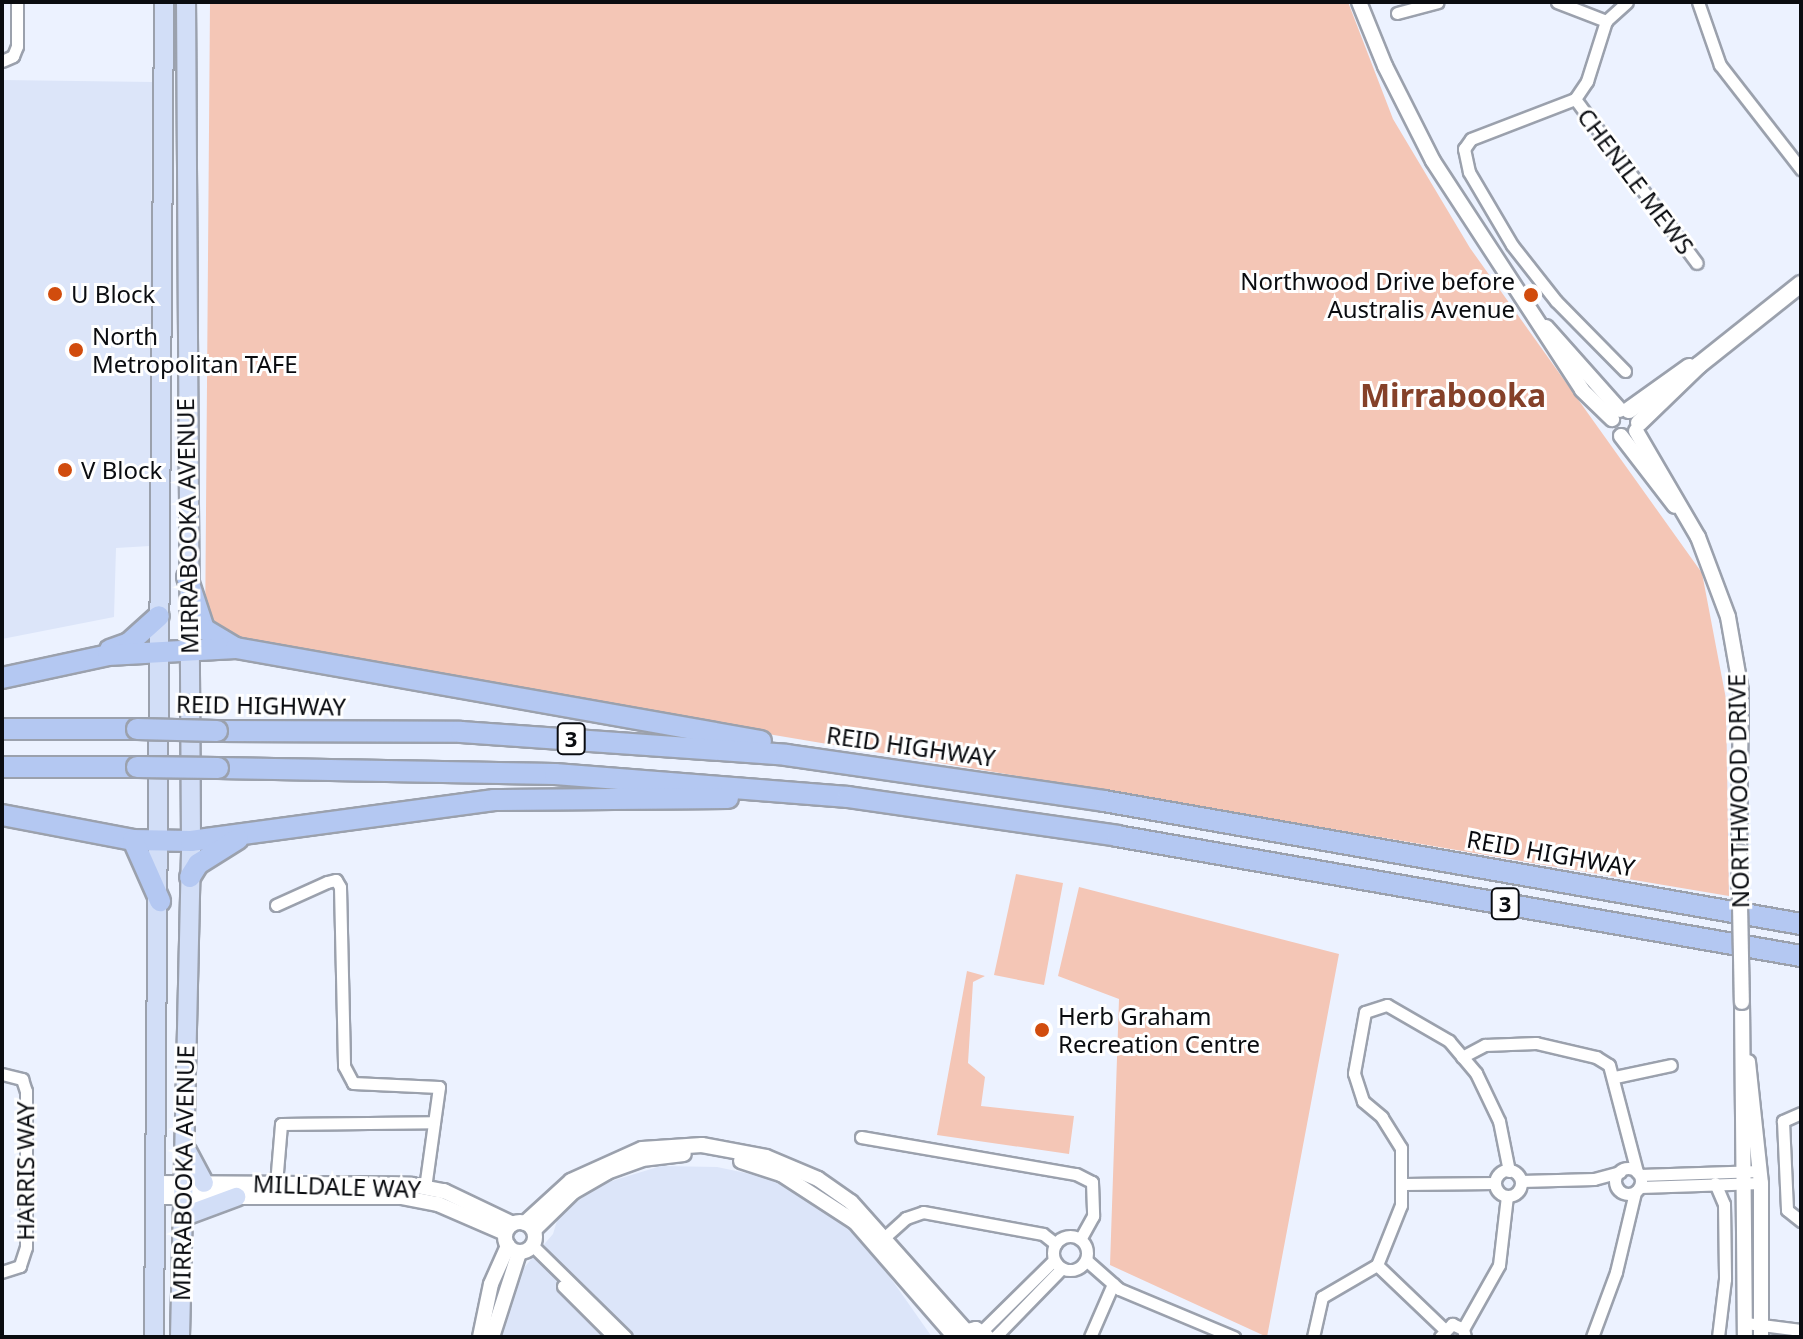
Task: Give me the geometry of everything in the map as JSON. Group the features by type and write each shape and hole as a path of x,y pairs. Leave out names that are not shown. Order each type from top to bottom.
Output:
{"highway":[{"path":"187,577 204,629 236,648"},
{"path":"2,678 84,659 129,643 159,616"},
{"path":"84,659 236,648 922,772"},
{"name":"REID HIGHWAY","path":"2,729 461,732 630,742 922,772 1801,924"},
{"name":"3","path":"2,767 555,774 848,797 1117,836 1801,956"},
{"path":"2,815 133,840 191,841 241,837 494,800 848,797"},
{"path":"190,877 198,864 241,837"},
{"path":"133,840 160,901"}],"main road":[{"name":"MIRRABOOKA AVENUE","path":"154,1337 160,901 164,2"},
{"name":"MIRRABOOKA AVENUE","path":"180,1337 191,841 187,577 186,2"},
{"path":"163,105 185,106"},
{"path":"1627,419 1801,284"},
{"path":"157,1053 165,989 187,984"},
{"path":"183,1136 204,1183"},
{"path":"182,1217 236,1197"}],"street":[{"path":"2,61 13,56 17,46 17,2"},
{"name":"NORTHWOOD DRIVE","path":"1359,2 1385,66 1433,161 1542,324 1594,375 1609,402 1627,419 1712,567 1737,666 1743,1038 1741,1178 1755,1333"},
{"path":"1397,13 1438,2"},
{"path":"1557,2 1606,21"},
{"path":"1625,371 1556,301 1512,245 1466,163 1464,149 1471,139 1575,99 1587,81 1606,21 1627,2"},
{"path":"1698,2 1720,65 1801,169"},
{"name":"CHENILE MEWS","path":"1575,99 1697,263"},
{"name":"NORTHWOOD DRIVE","path":"1627,419 1621,436 1679,508"},
{"path":"276,905 336,880 345,931 347,1077 363,1084 439,1087 425,1188"},
{"path":"1313,1337 1322,1297 1377,1265 1390,1241 1404,1184 1401,1148 1382,1117 1363,1101 1354,1073 1365,1012 1387,1005 1419,1020 1462,1057 1499,1121 1509,1171 1521,1181 1594,1179 1715,1183 1741,1178"},
{"name":"NORTHWOOD DRIVE","path":"1743,1038 1760,1177 1755,1333"},
{"path":"1462,1057 1485,1045 1536,1043 1596,1057 1615,1077 1627,1139 1627,1210 1616,1272 1592,1337"},
{"path":"1615,1077 1671,1065"},
{"name":"HARRIS WAY","path":"2,1074 22,1079 26,1091 26,1232 20,1266 2,1272"},
{"path":"1801,1113 1783,1121 1787,1210 1801,1221"},
{"path":"276,1184 281,1124 434,1122"},
{"path":"861,1137 1076,1174 1092,1182 1093,1216 1080,1239"},
{"path":"480,1337 491,1284 520,1238 588,1176 663,1146 702,1145 818,1179 886,1236 959,1335 988,1335 1058,1264"},
{"path":"748,1158 840,1210 930,1297"},
{"path":"1404,1184 1495,1183 1509,1171"},
{"path":"1629,1181 1760,1177"},
{"path":"1507,1196 1518,1192 1521,1181"},
{"name":"MILLDALE WAY","path":"182,1190 204,1183 444,1191 520,1238 626,1337"},
{"path":"1377,1265 1441,1332 1452,1324 1464,1333 1499,1265 1507,1196 1495,1183"},
{"path":"1715,1183 1724,1204 1725,1279 1718,1337"},
{"name":"MILLDALE WAY","path":"154,1190 236,1197 401,1197 438,1204 520,1238 614,1337"},
{"path":"886,1236 906,1218 923,1212 1043,1234 1056,1244 1058,1264"},
{"path":"1056,1244 1065,1237 1080,1239 1087,1248 1086,1260 1076,1270 1058,1264"},
{"path":"492,1337 520,1238"},
{"path":"1086,1260 1113,1284 1234,1337"},
{"path":"1090,1337 1113,1284"},
{"path":"1755,1333 1801,1330"}],"shaded area":[{"path":"210,2 1348,2 1393,119 1470,248 1702,573 1726,699 1729,896 205,639"},
{"name":"North Metropolitan TAFE","path":"2,80 152,82 150,546 116,548 114,617 2,639"},
{"path":"1016,874 1063,883 1044,985 994,975"},
{"path":"1079,887 1339,954 1267,1337 1110,1265 1119,999 1058,976"},
{"path":"967,971 985,976 973,982 968,1063 985,1077 981,1106 1074,1116 1069,1154 937,1135"},
{"path":"661,1166 717,1167 765,1177 812,1200 866,1243 932,1337 501,1337 516,1277 553,1234 559,1214 602,1184"}],"place":[{"name":"U Block","path":"55,294"},
{"name":"Northwood Drive before Australis Avenue","path":"1531,295"},
{"name":"North Metropolitan TAFE","path":"76,350"},
{"name":"V Block","path":"65,470"},
{"name":"Herb Graham Recreation Centre","path":"1042,1030"}],"district":[{"name":"Mirrabooka","path":"1453,395"}]}
